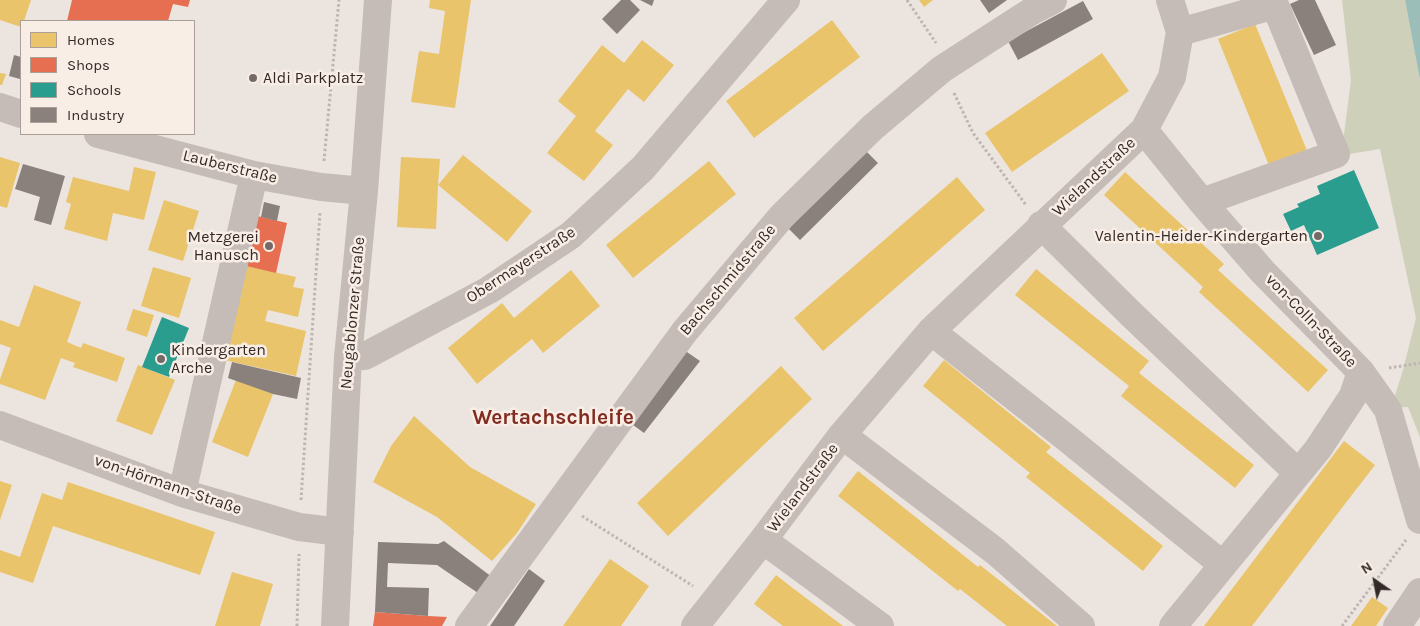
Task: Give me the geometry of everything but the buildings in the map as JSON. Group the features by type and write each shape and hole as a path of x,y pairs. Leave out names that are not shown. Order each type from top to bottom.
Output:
{"street":[{"name":"Neugablonzer Straße","path":"335,626 348,357 364,191 378,0"},
{"name":"Obermayerstraße","path":"348,357 365,356 489,290 571,235 643,168 786,0"},
{"name":"Bachschmidstraße","path":"469,626 685,332 782,216 873,127 942,68 1024,16 1053,0"},
{"path":"1144,130 1172,77 1180,32 1170,0"},
{"path":"1180,32 1275,5 1336,154 1202,202"},
{"path":"0,108 20,114"},
{"name":"Wielandstraße","path":"695,626 842,435 930,330 1144,130 1202,202"},
{"name":"Lauberstraße","path":"102,135 254,175 322,187 364,191"},
{"path":"182,493 254,175"},
{"name":"von-Colln-Straße","path":"1173,626 1318,449 1353,396 1361,372 1263,272 1202,202"},
{"name":"Wielandstraße","path":"1042,226 1132,315 1298,473"},
{"path":"930,330 1223,565"},
{"path":"1361,372 1388,410 1414,528"},
{"name":"von-Hörmann-Straße","path":"0,425 182,493 299,527 340,532"},
{"name":"Wielandstraße","path":"842,435 995,551 1081,626"},
{"name":"Wielandstraße","path":"763,540 880,626"},
{"path":"1397,626 1420,592"}],"path":[{"path":"297,626 299,527 322,187 339,0"},
{"path":"908,0 937,45 942,68 973,133 1042,226"},
{"path":"562,500 586,519 716,600"},
{"path":"1342,626 1414,528"}],"green space":[{"path":"1342,0 1405,0 1420,80 1420,437 1408,407 1391,408 1416,318 1380,149 1343,155 1342,150 1351,80"}],"water":[{"path":"1405,0 1420,0 1420,80"}],"place":[{"name":"Aldi Parkplatz","path":"253,78"},
{"name":"Valentin-Heider-Kindergarten","path":"1318,236"},
{"name":"Metzgerei Hanusch","path":"269,246"},
{"name":"Kindergarten Arche","path":"161,359"}],"district":[{"name":"Wertachschleife","path":"553,418"}]}
